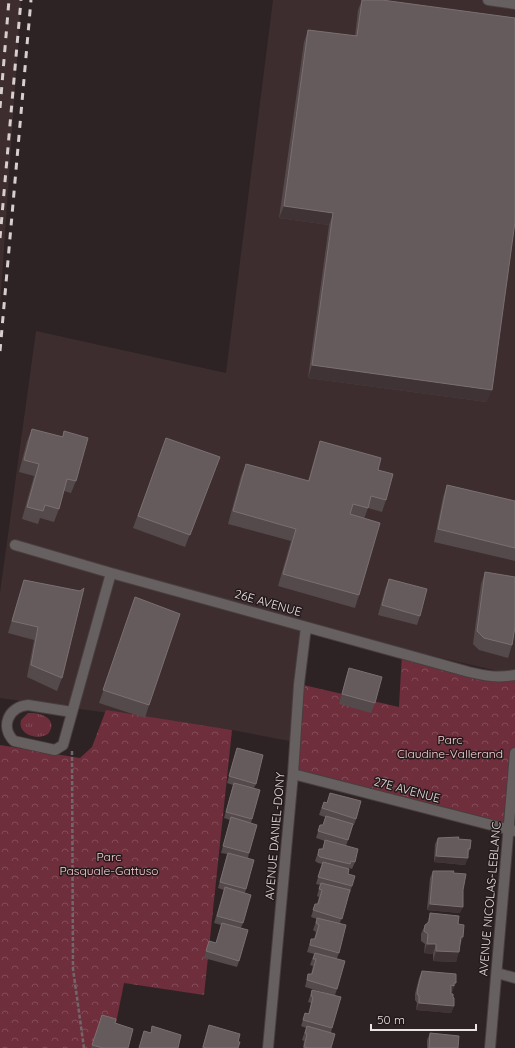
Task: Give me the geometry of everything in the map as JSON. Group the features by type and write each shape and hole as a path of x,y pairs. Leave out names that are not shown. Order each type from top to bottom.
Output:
{"street":[{"path":"488,0 515,4"},
{"name":"26E AVENUE","path":"15,545 469,672 491,677 515,675"},
{"path":"72,712 28,705 16,708 8,719 7,726 10,737 14,741 55,750 63,745 111,573"},
{"name":"AVENUE DANIEL-DONY","path":"268,1048 293,774 299,684 306,627"},
{"name":"AVENUE NICOLAS-LEBLANC","path":"490,1048 512,831 515,753"},
{"name":"27E AVENUE","path":"293,774 512,831"},
{"path":"497,973 515,978"}],"path":[{"path":"72,743 73,969 84,1048"}],"shaded area":[{"path":"0,0 21,0 0,306"},
{"path":"273,0 515,0 515,675 306,627 295,742 232,730 0,698 0,593 36,331 226,373"}],"green space":[{"name":"Parc Claudine-Vallerand","path":"402,653 469,672 515,675 515,832 293,774 299,684 399,707"},
{"name":"Parc Pasquale-Gattuso","path":"106,710 232,730 204,995 124,983 111,1048 0,1048 0,745 80,758 92,747"},
{"path":"28,713 43,715 50,720 51,729 48,734 39,737 29,735 22,729 21,720"}],"building":[{"path":"362,0 382,0 515,18 515,222 492,390 312,365 333,213 284,206 308,30 357,36"},
{"path":"32,429 63,437 64,431 88,438 76,481 67,479 59,509 45,505 43,511 27,507 39,464 24,460"},
{"path":"166,438 220,457 190,535 138,516"},
{"path":"320,441 381,458 378,470 393,474 386,500 371,496 368,508 353,504 350,514 380,523 359,595 283,574 296,529 233,511 246,464 309,481"},
{"path":"447,485 515,501 515,548 438,529"},
{"path":"485,572 515,577 515,627 512,645 484,638 477,631"},
{"path":"389,579 427,589 420,616 382,605"},
{"path":"24,580 80,591 84,588 62,678 31,665 38,627 12,621"},
{"path":"135,597 180,614 149,705 103,690"},
{"path":"349,668 382,677 375,703 342,694"},
{"path":"237,748 263,755 256,784 229,776"},
{"path":"234,783 260,790 252,819 226,812"},
{"path":"330,793 361,801 356,819 322,808 324,802 327,803"},
{"path":"326,816 353,824 348,840 318,831 320,825 323,825"},
{"path":"231,817 257,825 249,853 223,846"},
{"path":"459,837 458,839 471,840 470,849 468,849 468,858 436,856 438,838"},
{"path":"325,840 358,849 355,862 351,861 350,864 320,857 318,855 319,849 323,849"},
{"path":"228,853 254,860 246,889 220,882"},
{"path":"323,862 349,869 348,874 355,876 352,886 318,877"},
{"path":"433,871 454,871 453,873 466,874 463,890 463,907 430,904"},
{"path":"321,883 350,890 342,919 313,910 315,904 318,904 322,890 319,889"},
{"path":"225,887 251,895 243,923 217,916"},
{"path":"430,913 459,916 458,924 464,925 463,937 461,937 459,952 436,951 436,944 427,944 428,934 424,931 425,925 429,922"},
{"path":"317,918 346,925 339,953 310,945 311,939 315,939 319,925 316,923"},
{"path":"222,923 248,930 239,961 206,951 209,941 216,943"},
{"path":"315,953 345,961 337,989 307,980 308,974 312,974 316,959 313,959"},
{"path":"422,971 456,974 456,983 454,983 454,986 451,985 451,994 453,994 454,998 454,1006 419,1003 419,996 417,994"},
{"path":"312,990 341,997 332,1028 303,1020 305,1013 309,1014 313,997 311,996"},
{"path":"102,1015 116,1019 115,1023 133,1029 128,1048 103,1048 92,1045"},
{"path":"209,1025 240,1034 238,1048 203,1047"},
{"path":"152,1026 181,1035 178,1048 139,1048 144,1031 151,1033"},
{"path":"307,1026 335,1034 331,1048 304,1047"},
{"path":"430,1033 459,1036 458,1048 429,1048"}],"railway":[{"path":"0,108 9,0"},
{"path":"0,238 21,0"},
{"path":"0,351 31,0"}]}
